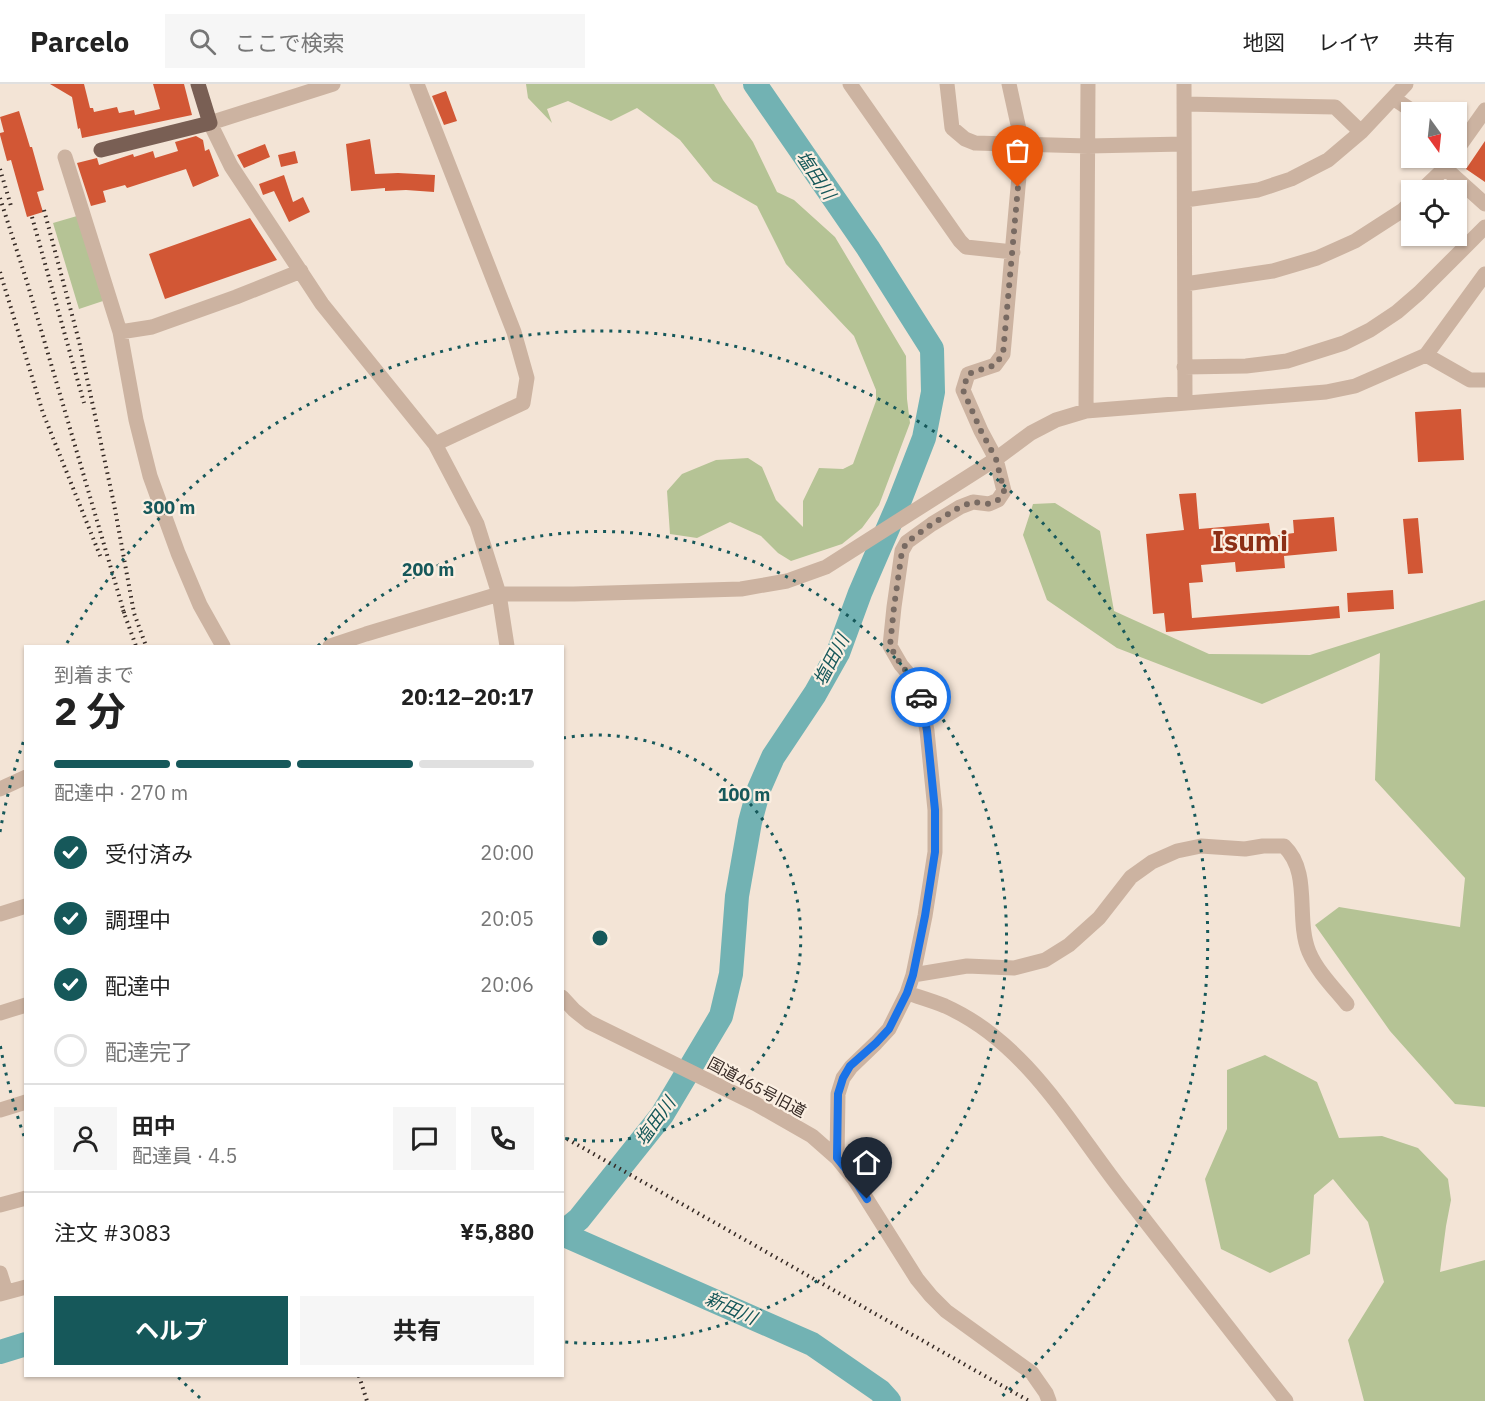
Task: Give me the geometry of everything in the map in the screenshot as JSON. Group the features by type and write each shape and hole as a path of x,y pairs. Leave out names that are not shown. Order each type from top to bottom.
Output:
{"main road":[{"path":"101,150 210,123 198,84"}],"street":[{"path":"333,84 210,123 231,166 322,304 435,444 477,524 499,594 507,645"},
{"path":"417,84 503,300 527,378 522,403 435,444"},
{"path":"850,84 960,241 966,247 1012,252"},
{"path":"947,84 952,128 965,139 975,143 1088,146 1184,144"},
{"path":"837,1158 838,1094 843,1078 850,1066 889,1029 907,993 925,916 935,852 935,810 927,731 918,685 901,665 890,646 902,551 907,542 960,507 973,502 989,504 998,500 1004,491 996,459 963,390 968,374 995,365 1003,354 1022,143 1009,84"},
{"path":"1086,411 1088,84"},
{"path":"1184,84 1185,403"},
{"path":"1185,200 1258,190 1291,179 1328,160 1361,132 1406,84"},
{"path":"1393,98 1401,103"},
{"path":"1184,104 1335,107 1361,132"},
{"path":"1467,135 1485,110"},
{"path":"65,158 120,332 136,420 150,476 200,605 222,645"},
{"path":"1431,180 1441,168"},
{"path":"1463,168 1485,204"},
{"path":"1185,284 1273,271 1317,258 1355,241 1401,211"},
{"path":"1184,367 1246,366 1287,361 1344,343 1370,330 1397,312 1485,227"},
{"path":"120,332 152,327 301,271"},
{"path":"333,645 499,594 741,589 787,581 826,567 1056,420 1086,411 1326,392 1355,386 1426,355 1485,274"},
{"path":"1426,355 1470,380 1485,380"},
{"path":"0,789 24,778"},
{"path":"913,975 967,966 1014,968 1045,960 1069,945 1099,918 1131,877 1152,862 1177,851 1201,846 1245,849 1284,846 1293,854 1299,874 1308,950 1347,1004"},
{"path":"0,914 24,907"},
{"path":"907,993 946,1006 977,1024 1002,1042 1029,1068 1286,1401"},
{"name":"国道465号旧道","path":"564,999 589,1022 756,1104 812,1136 837,1158 854,1179 917,1279 931,1296 946,1311 1032,1373 1049,1401"},
{"path":"0,1013 24,1006"},
{"path":"0,1110 24,1103"},
{"path":"0,1205 24,1199"},
{"path":"0,1273 3,1293 24,1288"}],"green space":[{"path":"526,84 714,84 753,142 777,192 794,200 835,237 906,356 910,423 879,505 862,528 842,544 791,561 778,553 761,536 730,522 697,538 670,534 667,491 682,474 716,460 748,458 762,467 776,500 803,527 803,501 819,468 843,469 853,464 876,401 876,390 854,336 786,264 757,206 713,181 680,140 637,108 611,121 568,101 547,109 552,123 528,98"},
{"path":"77,216 103,301 79,309 53,223"},
{"path":"1055,503 1100,531 1114,611 1209,654 1310,655 1485,600 1485,1107 1455,1104 1390,1031 1315,925 1339,907 1460,927 1465,878 1375,780 1380,653 1262,704 1117,648 1047,600 1023,535 1033,504"},
{"path":"1265,1055 1317,1082 1339,1138 1382,1136 1418,1148 1448,1179 1451,1200 1440,1272 1485,1260 1485,1401 1364,1401 1348,1340 1384,1282 1368,1222 1333,1179 1314,1195 1310,1254 1270,1273 1221,1249 1205,1179 1227,1129 1227,1070"}],"building":[{"path":"50,84 84,84 90,108 93,108 94,112 117,107 119,113 134,110 135,115 160,109 153,84 184,84 192,115 82,138 72,97"},
{"path":"446,91 457,121 444,125 432,96"},
{"path":"19,111 44,190 37,192 43,212 27,217 11,160 7,161 0,135 4,132 0,117"},
{"path":"196,136 203,140 205,151 209,149 219,176 193,187 186,169 127,188 125,185 103,191 106,202 91,206 77,163 97,158 99,165 133,154 134,157 153,151 155,158 178,151 175,142"},
{"path":"370,139 375,174 435,175 434,192 385,191 385,188 351,191 346,144"},
{"path":"1485,141 1485,182 1467,168"},
{"path":"265,144 270,157 244,168 237,155"},
{"path":"295,151 298,163 281,167 278,155"},
{"path":"284,175 293,202 303,197 310,212 289,222 274,191 263,195 259,184"},
{"path":"250,218 277,260 165,299 149,254"},
{"path":"1461,409 1464,460 1418,462 1415,412"},
{"path":"1196,493 1199,529 1269,523 1271,536 1294,533 1293,520 1334,517 1337,551 1284,556 1285,568 1236,572 1235,562 1201,565 1203,582 1189,583 1192,618 1339,606 1340,618 1166,632 1164,613 1153,614 1146,534 1184,530 1179,494"},
{"path":"1418,518 1423,573 1408,574 1403,519"},
{"path":"1393,590 1394,609 1348,612 1347,593"}],"waterway":[{"name":"塩田川","path":"564,1231 579,1219 662,1115 721,1016 731,974 737,896 750,822 759,789 773,757 815,694 838,653 860,593 924,438 933,392 932,349 868,248 755,84"},
{"name":"新田川","path":"564,1235 812,1344 880,1391 889,1401"},
{"path":"0,1352 24,1345"}],"railway":[{"path":"0,169 11,206"},
{"path":"0,198 27,282 125,616"},
{"path":"44,210 79,341 114,504 134,613 146,645"},
{"path":"32,217 84,403"},
{"path":"0,272 43,413 101,558"},
{"path":"123,610 136,645"},
{"path":"564,1137 1029,1401"},
{"path":"359,1377 367,1401"}],"way so far":[{"path":"921,697 918,685 901,665 890,646 902,551 907,542 960,507 973,502 989,504 998,500 1004,491 996,459 963,390 968,374 995,365 1003,354 1018,187"}],"district":[{"name":"Isumi","path":"1250,540"}],"route":[{"path":"867,1199 837,1158 838,1094 850,1066 889,1029 907,993 913,975 935,852 935,810 921,697"}]}
